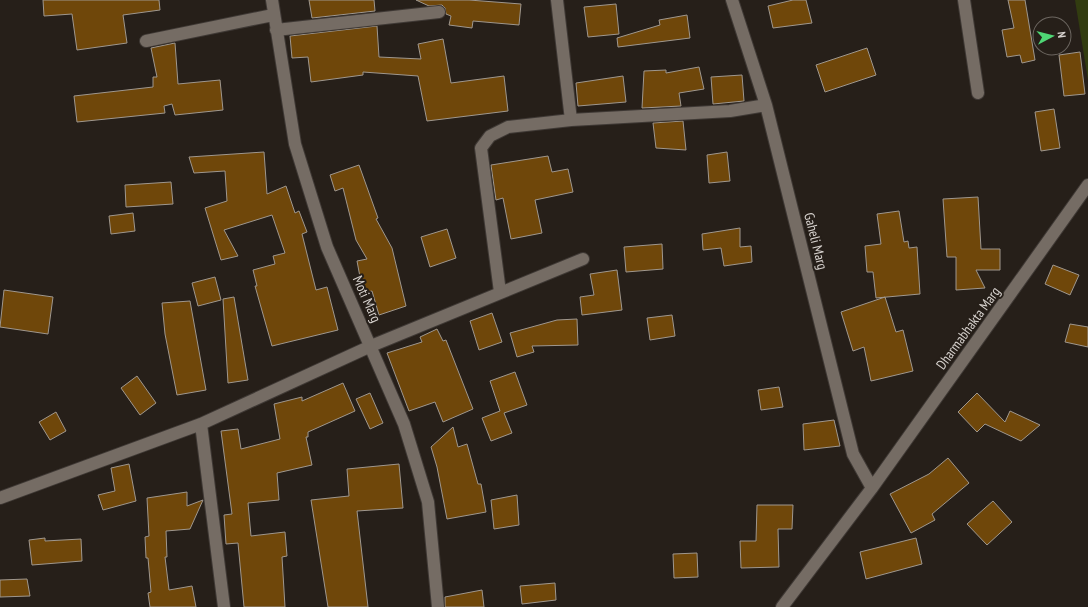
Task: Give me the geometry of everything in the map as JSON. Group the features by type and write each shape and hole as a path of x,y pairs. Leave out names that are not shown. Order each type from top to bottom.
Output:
{"street":[{"name":"Moti Marg","path":"272,0 273,15 296,144 327,247 404,424 428,502 438,607"},
{"path":"557,0 571,120"},
{"name":"Gaheli Marg","path":"732,0 766,105 853,454 872,488"},
{"path":"964,0 978,93"},
{"path":"276,30 439,12"},
{"path":"146,41 273,15"},
{"path":"500,292 481,148 490,136 508,127 571,120 730,111 766,105"},
{"name":"Dharmabhakta Marg","path":"782,607 872,488 1088,185"},
{"path":"0,498 201,424 371,346 583,259"},
{"path":"201,424 224,607"}],"green space":[{"path":"1075,0 1088,0 1088,80"}],"building":[{"path":"43,0 159,0 160,10 123,15 127,43 77,50 72,14 44,16"},
{"path":"309,0 374,0 375,11 312,18"},
{"path":"416,0 469,0 521,4 519,25 473,21 472,28 449,25 451,16 446,14 445,8 442,5 429,6"},
{"path":"793,0 806,0 812,23 773,28 768,6"},
{"path":"1008,0 1025,0 1032,42 1032,56 1034,56 1035,60 1022,63 1020,55 1007,57 1002,30 1014,28"},
{"path":"616,4 619,34 588,37 584,7"},
{"path":"687,15 690,38 618,47 617,38 660,25 659,20"},
{"path":"377,26 379,57 421,59 418,44 443,39 451,83 504,76 508,111 427,121 418,76 363,72 363,75 311,82 308,57 292,58 290,36"},
{"path":"175,43 178,84 220,80 223,110 175,115 172,104 164,106 165,113 77,122 74,96 153,87 153,77 157,77 151,48"},
{"path":"867,48 876,75 825,92 816,65"},
{"path":"1080,52 1085,94 1064,96 1059,56 1072,56 1072,53"},
{"path":"699,67 704,89 679,93 681,106 642,108 644,71 666,70 666,73"},
{"path":"742,75 744,101 713,104 711,77"},
{"path":"623,76 626,102 578,106 576,83"},
{"path":"1054,109 1060,148 1041,151 1035,112"},
{"path":"683,121 686,150 656,148 653,123"},
{"path":"264,152 267,194 286,186 295,213 299,211 307,232 302,234 316,290 327,287 338,330 272,346 255,286 257,286 253,270 275,264 273,256 285,253 272,215 224,230 238,256 221,260 205,208 227,201 225,171 194,173 189,157"},
{"path":"727,152 730,181 709,183 707,155"},
{"path":"548,156 552,172 568,169 573,192 535,200 542,233 511,239 503,198 496,200 491,165"},
{"path":"359,165 378,218 376,219 392,248 406,306 379,315 372,291 363,293 357,261 367,259 356,240 343,188 335,191 330,175"},
{"path":"171,182 173,204 126,207 125,185"},
{"path":"978,197 981,249 1000,249 1000,270 976,270 985,288 956,290 956,257 947,257 943,199"},
{"path":"899,211 904,242 908,241 909,248 917,247 920,294 876,298 873,272 867,272 865,246 881,244 877,214"},
{"path":"133,213 135,231 111,234 109,216"},
{"path":"740,228 740,247 751,246 752,262 724,266 721,248 703,250 702,234"},
{"path":"447,229 456,258 430,267 421,237"},
{"path":"662,244 663,269 626,272 624,247"},
{"path":"1053,265 1079,275 1070,295 1045,284"},
{"path":"617,270 622,310 582,315 580,297 594,295 590,274"},
{"path":"215,277 221,300 198,306 192,283"},
{"path":"4,290 53,297 48,334 0,327"},
{"path":"234,297 248,380 228,383 223,299"},
{"path":"885,297 896,332 903,330 913,371 871,381 864,347 853,351 841,312"},
{"path":"190,301 206,390 177,395 165,334 162,303"},
{"path":"492,313 502,342 479,350 470,321"},
{"path":"672,315 675,336 650,340 647,318"},
{"path":"577,319 578,345 532,346 534,352 517,357 510,333 557,320"},
{"path":"1070,324 1088,327 1088,347 1065,342"},
{"path":"437,329 443,341 446,340 473,409 443,422 435,402 409,411 387,353 422,342 420,337"},
{"path":"515,372 527,405 504,413 512,433 491,441 482,418 500,411 490,381"},
{"path":"137,376 156,403 140,415 121,388"},
{"path":"343,383 355,411 308,432 308,437 306,437 312,465 277,473 279,500 248,503 251,536 285,532 287,556 282,557 285,607 244,607 238,543 226,544 224,515 232,514 221,431 238,429 241,449 280,439 274,404 302,397 302,401"},
{"path":"779,387 783,407 761,410 758,390"},
{"path":"370,393 383,423 370,429 356,399"},
{"path":"977,393 1005,422 1010,411 1040,425 1021,441 985,424 977,432 958,412"},
{"path":"56,412 66,431 50,440 39,422"},
{"path":"834,420 840,446 804,450 803,424"},
{"path":"453,427 458,447 467,444 478,484 481,484 486,512 447,519 437,467 431,447"},
{"path":"948,458 969,483 932,514 935,520 911,533 890,494 929,474"},
{"path":"129,464 136,501 103,510 98,495 115,491 111,468"},
{"path":"399,464 403,508 357,511 368,607 328,607 311,500 349,496 347,469"},
{"path":"187,492 187,506 203,500 190,529 166,531 167,557 165,557 169,590 192,586 196,607 150,607 148,593 151,592 148,558 146,558 145,537 149,536 147,498"},
{"path":"517,495 519,525 494,529 491,500"},
{"path":"993,501 1012,522 987,545 967,524"},
{"path":"757,505 793,505 792,529 778,529 779,567 741,568 740,541 756,541"},
{"path":"45,538 45,541 81,539 82,561 32,565 29,540"},
{"path":"916,538 922,564 866,579 860,552"},
{"path":"697,553 698,577 674,578 673,554"},
{"path":"27,579 30,596 0,597 0,580"},
{"path":"555,583 556,600 522,604 520,586"},
{"path":"482,590 484,607 445,607 445,597"}]}
